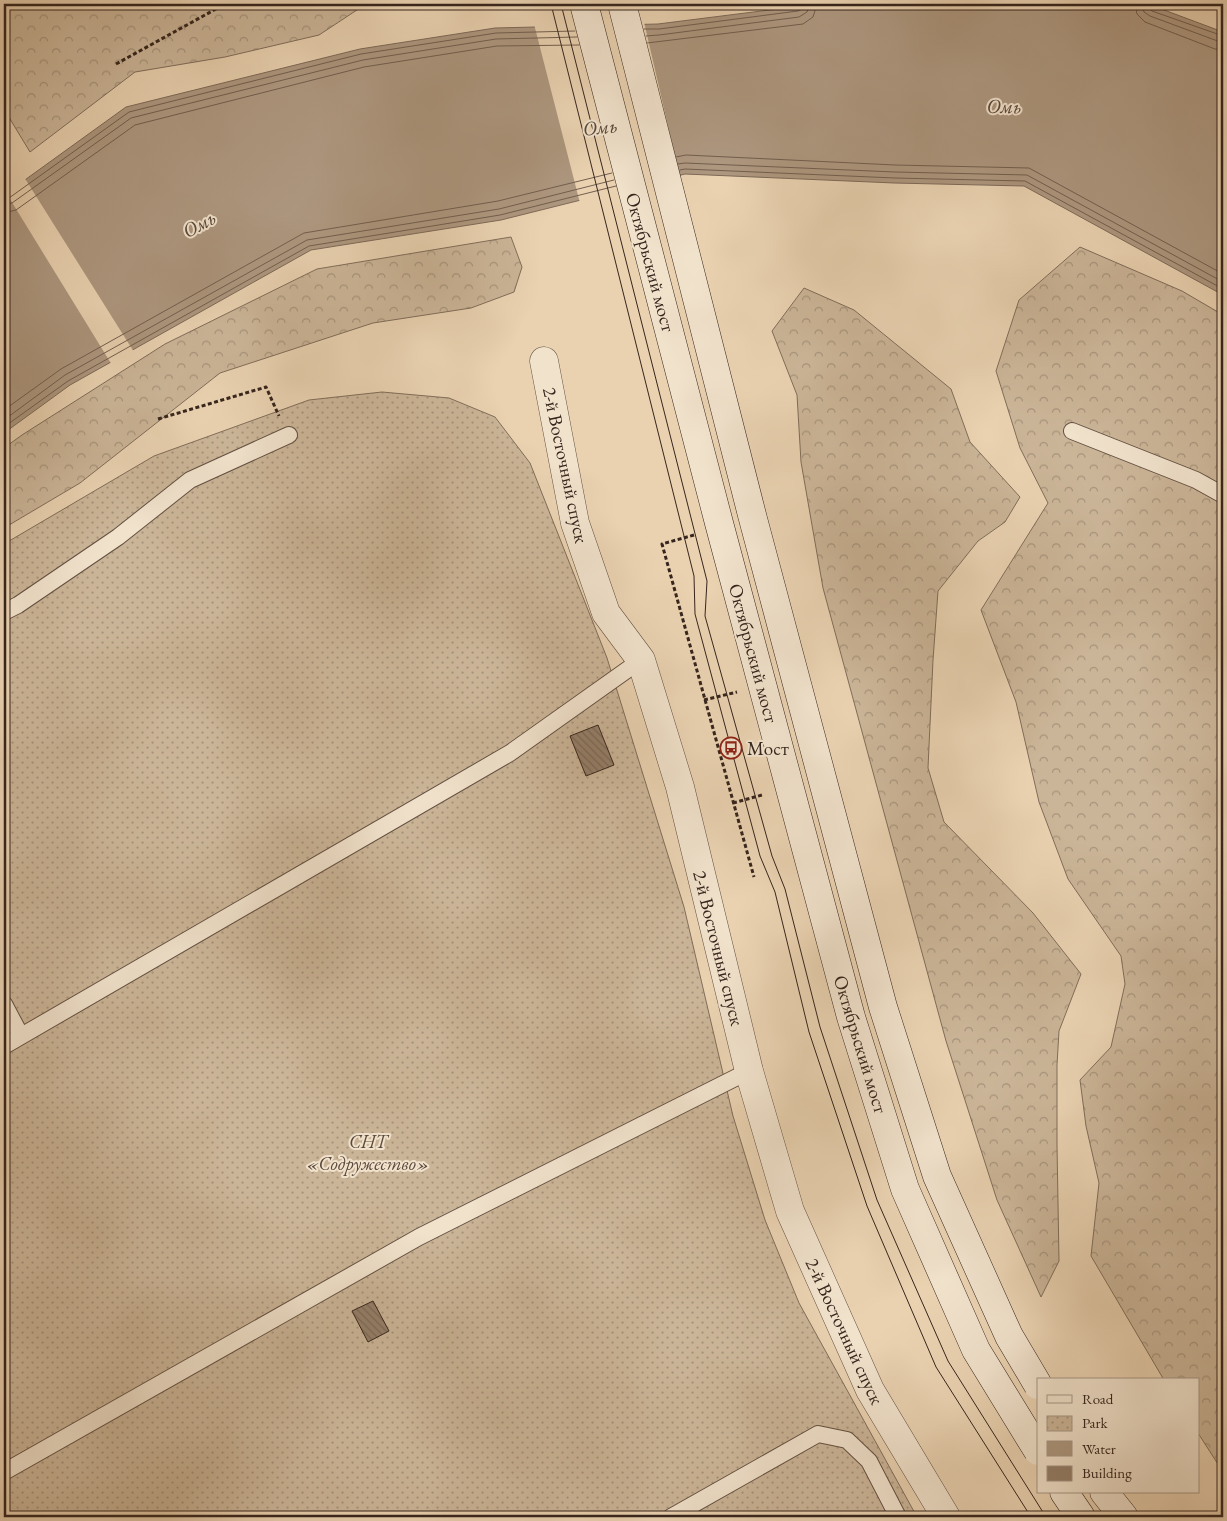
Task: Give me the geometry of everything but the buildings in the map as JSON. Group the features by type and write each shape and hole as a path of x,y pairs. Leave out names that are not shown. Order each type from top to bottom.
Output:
{"main road":[{"name":"Октябрьский мост","path":"584,4 719,523 851,1017 905,1189 976,1350 1037,1449"},
{"name":"Октябрьский мост","path":"622,4 752,515 883,1007 938,1176 1009,1336 1037,1383"},
{"name":"2-й Восточный спуск","path":"544,361 575,523 606,613 641,660 680,787 749,1071 790,1211 870,1390 946,1517"},
{"path":"1065,1494 1081,1517"},
{"path":"1106,1494 1124,1517"}],"lane":[{"path":"1072,431 1196,480 1223,495"},
{"path":"4,612 18,605 118,537 190,480 289,435"},
{"path":"4,1046 510,753 641,660"},
{"path":"4,1004 20,1036"},
{"path":"4,1472 419,1237 749,1071"},
{"path":"671,1517 818,1434 847,1440 869,1460 898,1517"}],"path":[{"path":"116,64 225,4"},
{"path":"158,419 266,387 289,435"},
{"path":"662,544 677,604 754,877"},
{"path":"733,803 765,794"}],"green space":[{"path":"4,4 366,4 319,35 225,57 135,72 30,152 4,109"},
{"path":"511,237 522,267 514,292 471,308 373,323 220,373 80,483 4,528 4,448 165,344 317,269"},
{"path":"1080,247 1182,291 1223,315 1223,1472 1200,1436 1200,1378 1163,1378 1091,1256 1099,1183 1086,1126 1080,1080 1111,1047 1125,984 1121,956 1068,879 1039,802 1016,702 981,610 1048,503 1020,448 996,371 1019,300"},
{"path":"804,288 854,310 951,389 970,442 1020,497 1005,522 978,541 938,591 928,768 944,822 1033,913 1081,974 1059,1031 1057,1145 1059,1261 1041,1297 997,1200 946,1041 823,588 801,462 797,395 772,331"},
{"name":"СНТ «Содружество»","path":"382,392 449,398 495,417 530,463 607,658 684,907 733,1116 765,1220 799,1303 917,1517 4,1517 4,544 154,456 309,400"}],"water":[{"name":"Омь","path":"817,4 1148,4 1223,32 1223,295 1024,186 894,183 685,174 501,220 311,250 70,385 4,433 4,195 126,107 360,49 495,28 658,24"}],"pier":[{"path":"644,22 680,178 580,203 534,24"},
{"path":"24,177 134,352 112,365 5,191"}],"tram line":[{"path":"551,4 694,576 695,614 760,856 775,892 809,1032 867,1206 936,1367 1031,1517"},
{"path":"561,4 707,581 705,616 772,856 785,889 820,1027 877,1200 948,1361 1046,1517"}],"place":[{"name":"Мост","path":"731,748"}]}
